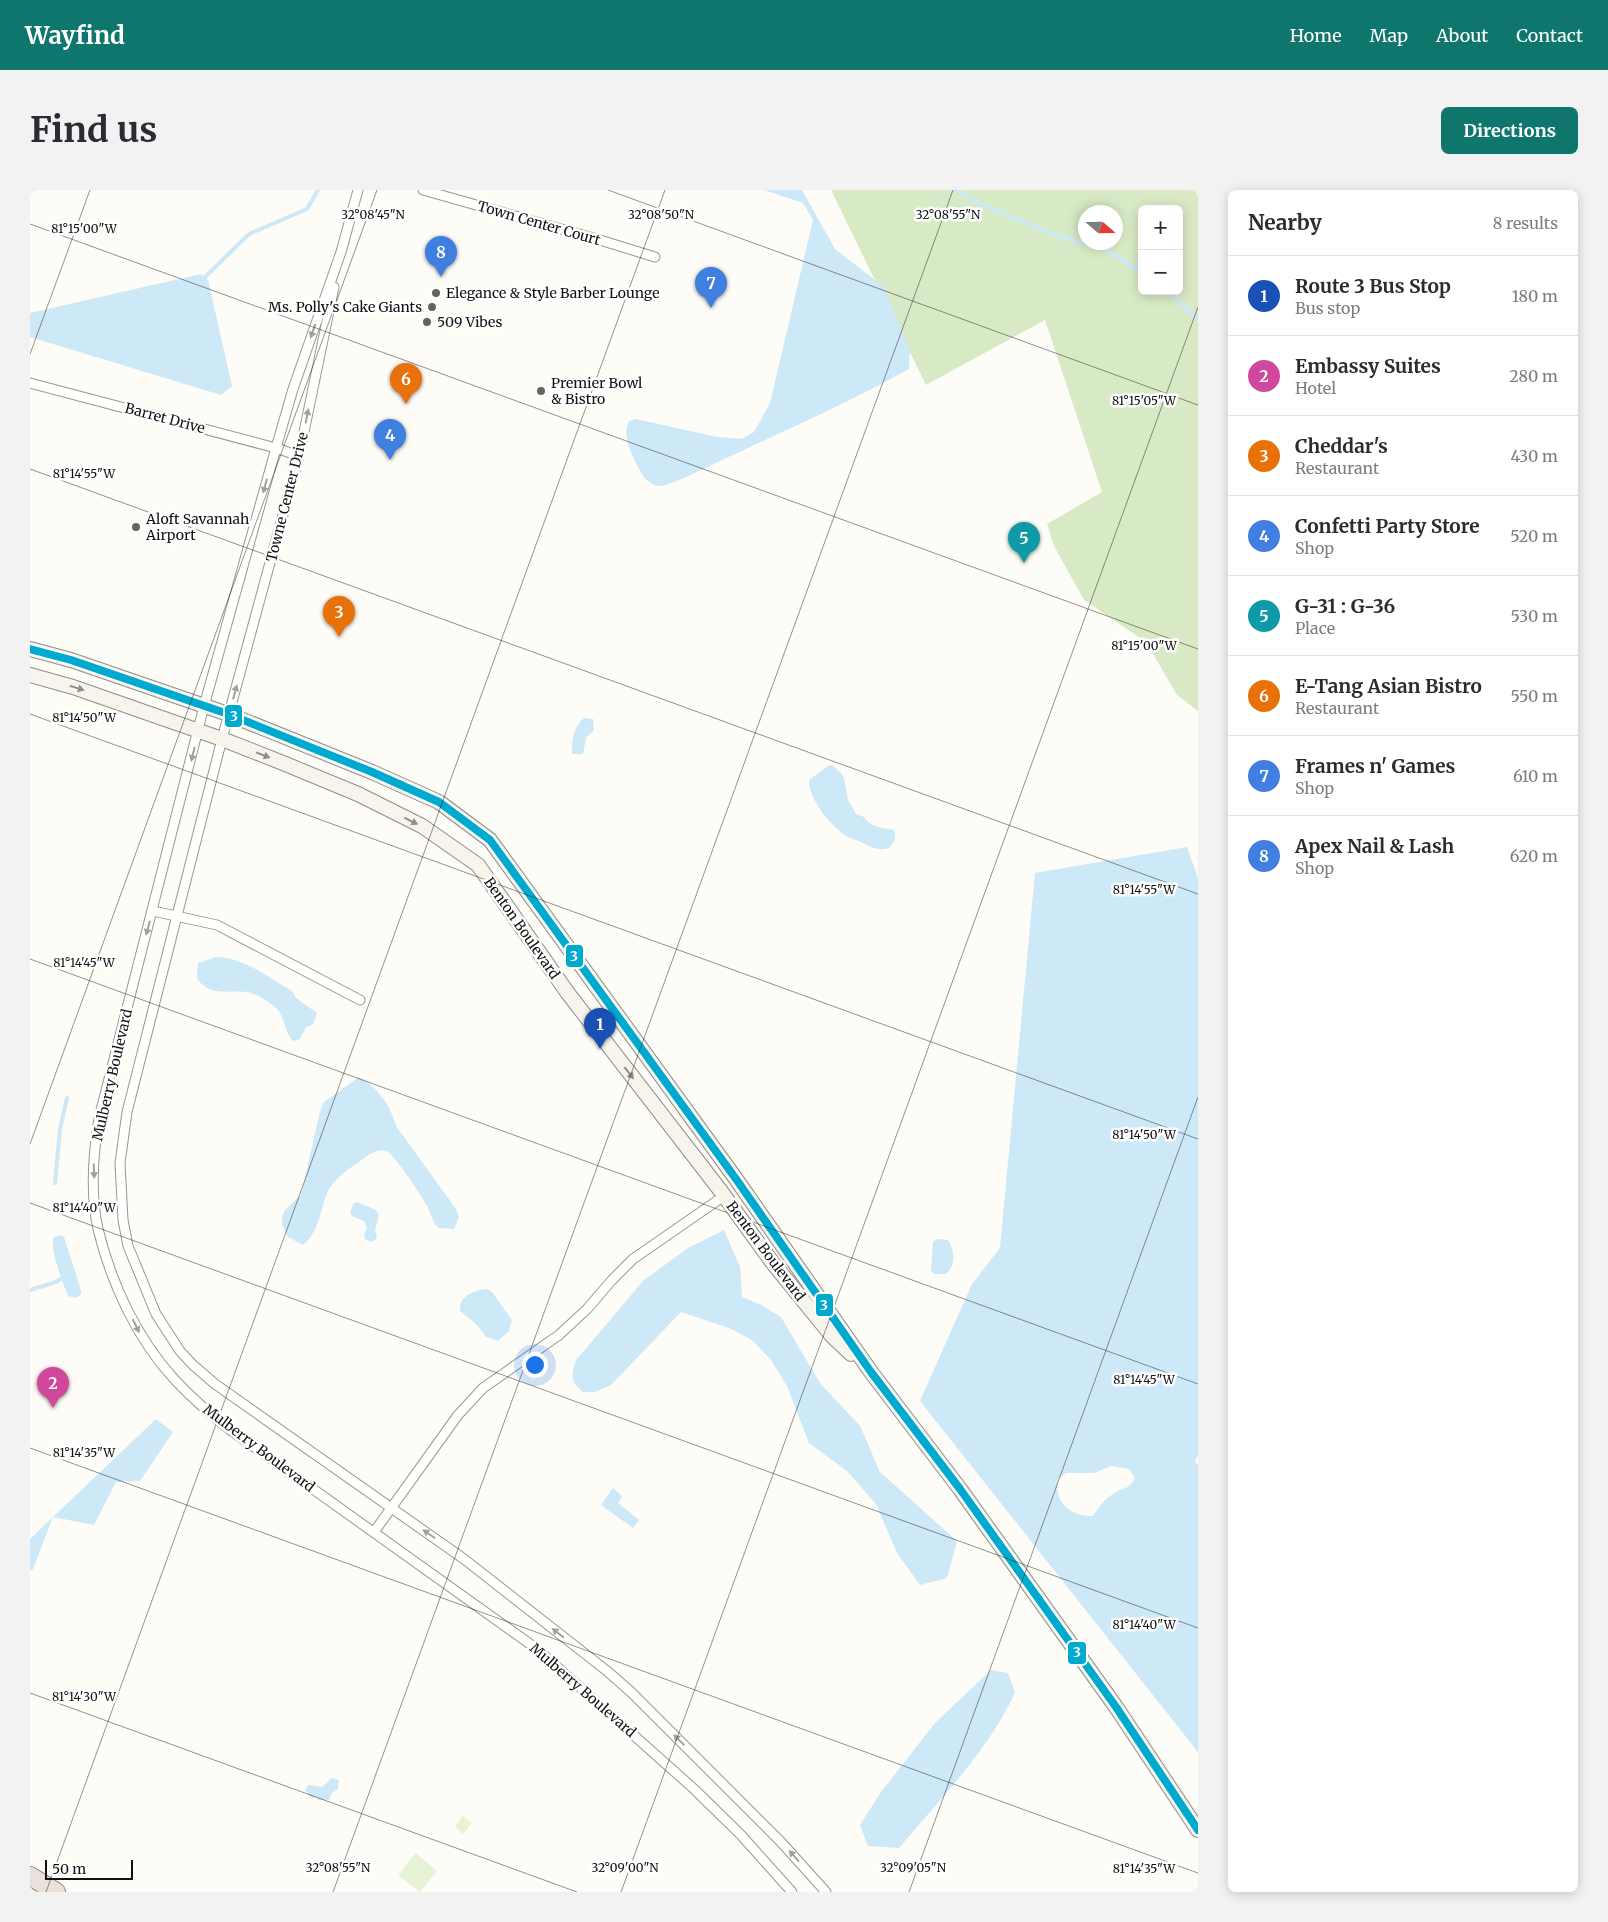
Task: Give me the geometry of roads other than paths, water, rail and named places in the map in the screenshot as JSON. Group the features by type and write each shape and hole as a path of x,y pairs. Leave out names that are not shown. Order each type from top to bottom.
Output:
{"highway":[{"path":"30,1876 56,1892"}],"street":[{"name":"Towne Center Drive","path":"222,739 300,456 341,252 358,190"},
{"name":"Town Center Court","path":"422,190 591,237 655,257"},
{"name":"Towne Center Drive","path":"204,706 293,389 341,252"},
{"name":"Barret Drive","path":"30,383 300,456"},
{"name":"Benton Boulevard","path":"30,649 71,660 228,714 372,772 439,802 490,840 736,1178 870,1372 960,1489 1116,1706 1198,1830"},
{"name":"Benton Boulevard","path":"30,675 73,687 199,730 358,794 422,826 478,865 566,992 724,1196 772,1262 832,1336 870,1372"},
{"name":"Mulberry Boulevard","path":"204,706 99,1118 94,1160 98,1228 113,1275 143,1339 175,1380 204,1409 229,1429 529,1643 574,1681 712,1806 792,1892"},
{"name":"Mulberry Boulevard","path":"222,739 126,1120 120,1163 123,1220 128,1246 156,1314 180,1351 215,1384 464,1559 613,1676 781,1842 826,1892"},
{"path":"153,911 217,925 360,1000"},
{"path":"374,1532 458,1415 483,1388 559,1335 634,1259 724,1196"}],"water":[{"path":"764,190 802,190 835,249 884,287 910,351 909,369 839,405 690,475 665,485 655,485 643,476 631,452 626,434 629,421 636,419 717,437 742,439 754,432 770,403 813,220 803,203"},
{"path":"201,274 208,280 232,386 221,395 30,337 30,313"},
{"path":"584,718 593,719 594,730 586,738 583,754 572,754 574,734 577,726"},
{"path":"832,765 844,778 848,800 856,814 864,817 873,825 894,830 894,840 889,848 874,848 847,836 839,831 821,811 812,795 809,780"},
{"path":"1187,847 1198,878 1198,1455 1195,1461 1198,1465 1198,1752 920,1401 972,1284 1000,1248 1035,873","holes":["1111,1466 1129,1469 1135,1478 1131,1484 1109,1497 1093,1516 1085,1516 1071,1511 1065,1506 1058,1495 1058,1479 1066,1473 1094,1473"]},
{"path":"216,957 236,960 246,964 292,991 296,998 317,1013 313,1024 306,1027 300,1039 293,1041 278,1010 264,999 251,993 216,991 203,985 197,979 198,963"},
{"path":"359,1077 372,1086 382,1097 390,1110 396,1126 456,1209 459,1217 454,1229 439,1228 433,1222 425,1203 403,1169 392,1155 381,1150 369,1155 338,1178 327,1193 313,1234 303,1245 288,1237 282,1225 282,1217 285,1210 301,1195 324,1102"},
{"path":"357,1202 376,1210 379,1215 375,1230 377,1238 372,1242 365,1239 364,1234 367,1229 364,1221 352,1216 350,1213 353,1204"},
{"path":"724,1230 740,1267 742,1297 761,1305 781,1317 820,1383 860,1426 880,1472 957,1541 947,1578 920,1585 897,1553 876,1504 847,1471 809,1443 787,1386 771,1360 752,1340 729,1328 681,1312 611,1385 595,1392 583,1392 576,1385 573,1378 573,1370 576,1360 644,1280 688,1248"},
{"path":"60,1235 64,1237 81,1290 81,1294 76,1298 68,1296 55,1258 53,1249 54,1237"},
{"path":"937,1239 948,1240 952,1248 952,1267 946,1274 934,1274 931,1271 933,1242"},
{"path":"487,1289 492,1292 512,1320 509,1331 498,1341 486,1337 477,1325 460,1311 462,1301 468,1295"},
{"path":"156,1419 173,1432 140,1481 116,1482 94,1525 53,1517"},
{"path":"613,1488 622,1496 618,1503 639,1520 633,1528 601,1505"},
{"path":"53,1517 33,1569 30,1571 30,1539"},
{"path":"991,1670 1008,1673 1015,1693 991,1735 962,1774 899,1848 868,1846 860,1825 881,1792 935,1723"},
{"path":"332,1778 339,1780 338,1789 332,1793 329,1800 318,1800 317,1797 311,1798 305,1790 308,1785 322,1787"}],"waterway":[{"path":"205,277 249,234 307,209 318,190"},
{"path":"957,190 972,200 1052,234 1107,250 1138,270"},
{"path":"1171,295 1198,319"},
{"path":"55,1183 60,1129 67,1098"},
{"path":"30,1290 56,1282 62,1278"}],"place":[{"name":"Apex Nail & Lash","path":"441,277"},
{"name":"Elegance & Style Barber Lounge","path":"436,293"},
{"name":"Ms. Polly's Cake Giants","path":"432,307"},
{"name":"Frames n' Games","path":"711,308"},
{"name":"509 Vibes","path":"427,322"},
{"name":"Premier Bowl & Bistro","path":"541,391"},
{"name":"E-Tang Asian Bistro","path":"406,404"},
{"name":"Confetti Party Store","path":"390,460"},
{"name":"Aloft Savannah Airport","path":"136,527"},
{"name":"G-31 : G-36","path":"1024,563"},
{"name":"Cheddar's","path":"339,637"},
{"name":"Route 3 Bus Stop","path":"600,1049"},
{"name":"Embassy Suites","path":"53,1408"}]}
